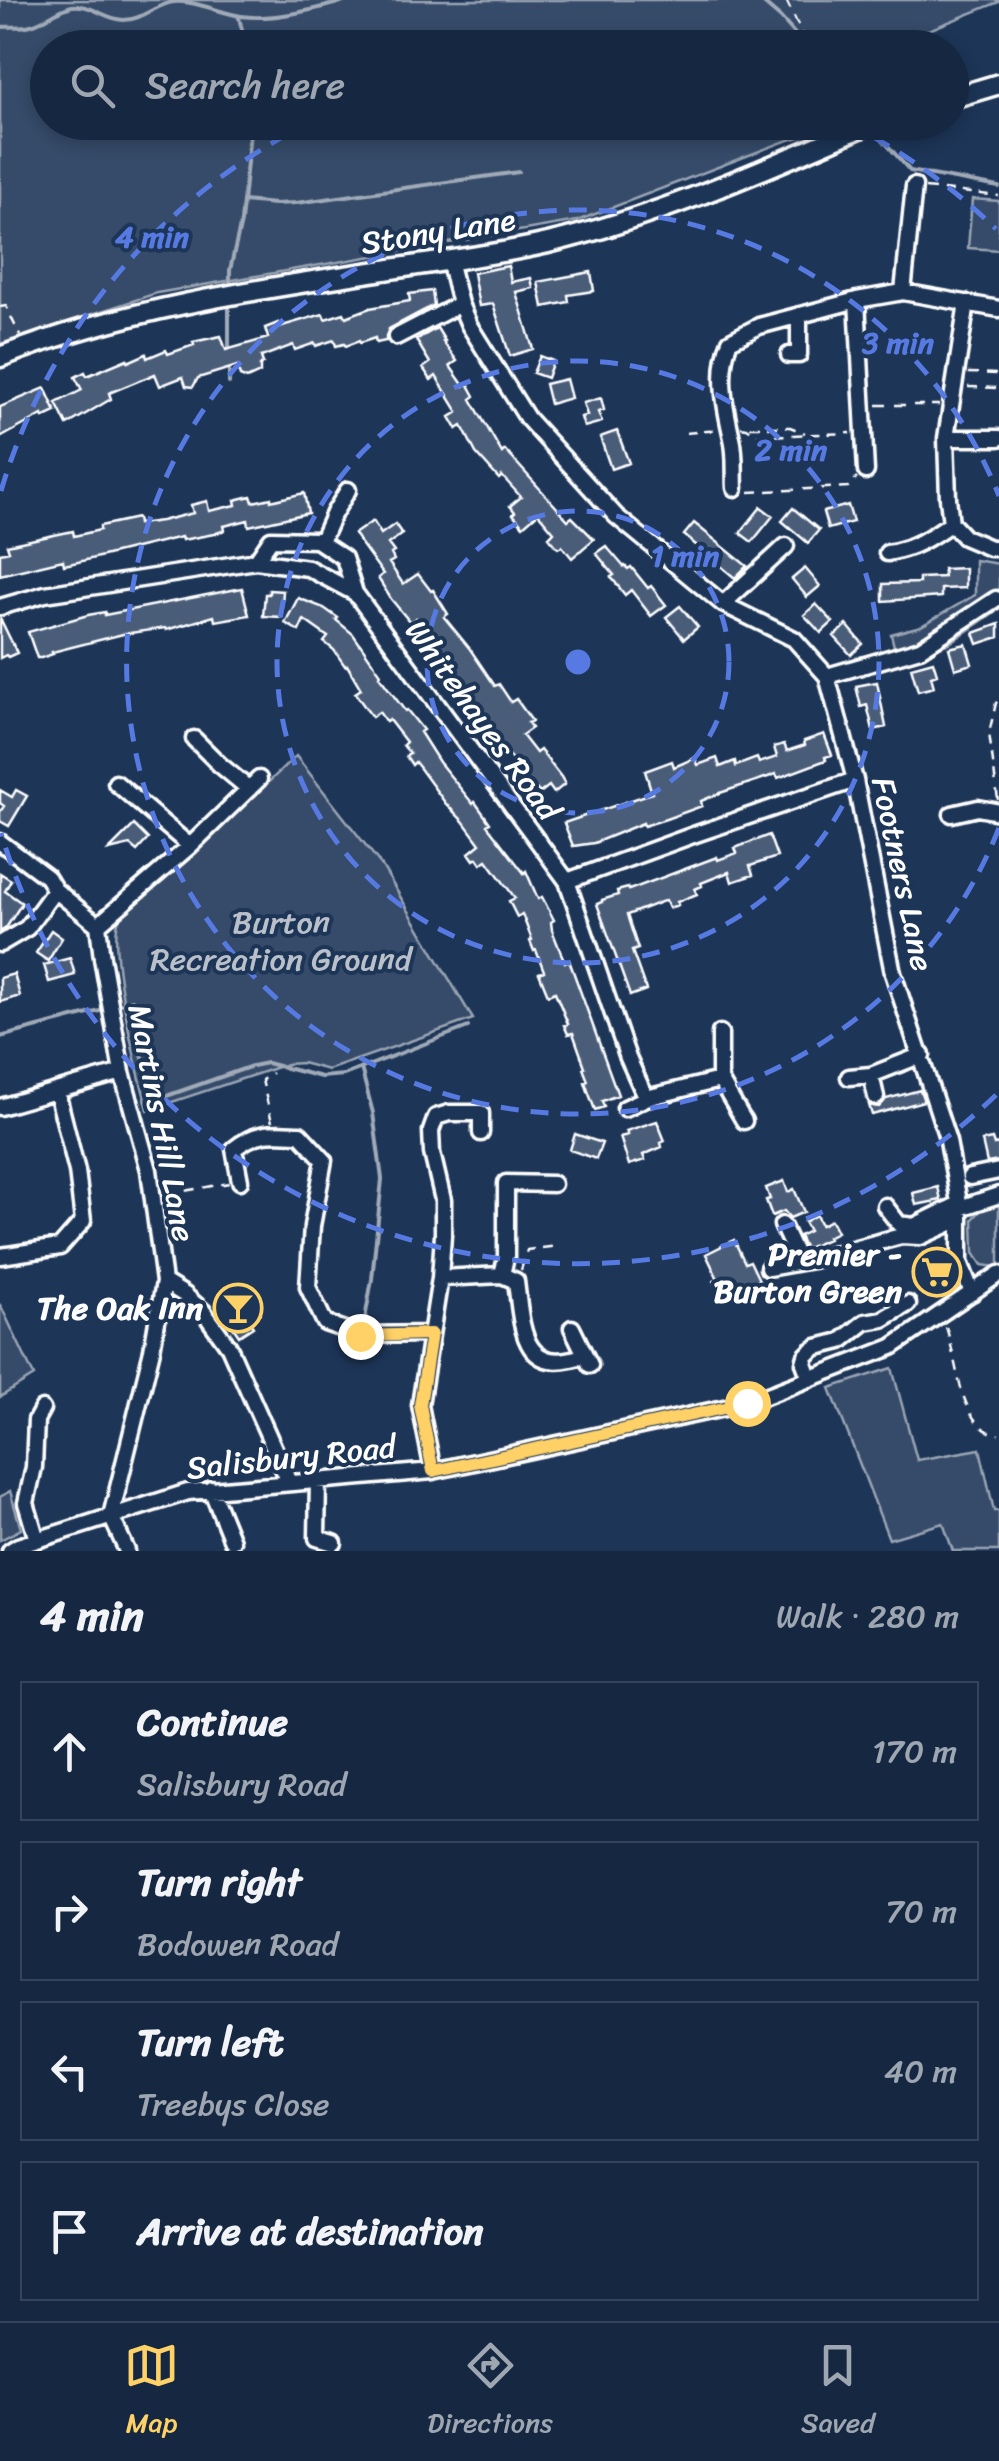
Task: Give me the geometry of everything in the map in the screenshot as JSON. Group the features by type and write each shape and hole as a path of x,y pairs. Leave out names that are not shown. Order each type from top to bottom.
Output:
{"main road":[{"path":"969,93 999,84"},
{"name":"Stony Lane","path":"0,357 129,315 223,294 547,243 689,200 831,140"}],"street":[{"path":"903,292 914,186"},
{"name":"Footners Lane","path":"449,260 460,304 470,325 528,418 616,516 723,604 794,638 827,676 855,780 894,973 948,1141 960,1210"},
{"path":"734,488 736,428 723,367 730,341 758,326 903,292 999,309"},
{"path":"857,300 866,470"},
{"path":"966,303 946,438 951,523 964,537 999,548"},
{"path":"396,337 460,304"},
{"path":"789,354 798,355 799,316"},
{"path":"946,438 999,438"},
{"path":"321,542 348,490"},
{"path":"888,553 924,543 951,523"},
{"name":"Whitehayes Road","path":"256,562 271,539 317,540 344,558 356,592 567,881 628,1058 646,1098"},
{"path":"723,604 786,546"},
{"name":"Whitehayes Road","path":"0,607 45,594 256,562 308,568 356,592"},
{"path":"827,676 920,650 996,599"},
{"path":"0,842 98,925 190,846 254,784 219,764 194,739"},
{"path":"567,881 855,780"},
{"path":"116,783 190,846"},
{"path":"952,814 978,808 999,812"},
{"path":"0,944 27,928 55,890"},
{"name":"Martins Hill Lane","path":"98,925 122,1072 148,1170 164,1282 152,1350 111,1516"},
{"path":"720,1033 720,1080 744,1120"},
{"path":"849,1078 872,1075 922,1055"},
{"path":"0,1107 122,1072"},
{"path":"872,1075 876,1096"},
{"path":"625,1108 646,1098 720,1080"},
{"path":"1,1256 60,1247 84,1221 77,1172 57,1092"},
{"path":"433,1471 420,1405 440,1278 444,1200 432,1153 431,1131 436,1117 481,1113 481,1133"},
{"path":"240,1181 234,1149 247,1138 300,1134 324,1160 312,1226 308,1287 325,1322 360,1336 431,1334"},
{"path":"970,1177 999,1171"},
{"path":"552,1184 506,1184 506,1257 522,1324 535,1355 550,1362 588,1360 572,1328"},
{"path":"885,1206 899,1224 914,1226 999,1195"},
{"path":"768,1268 902,1236 920,1236 960,1210"},
{"path":"960,1210 960,1262 972,1293"},
{"path":"782,1226 799,1262"},
{"name":"Salisbury Road","path":"10,1551 188,1492 433,1471 747,1403 892,1346 999,1274"},
{"path":"440,1278 509,1278"},
{"name":"Martins Hill Lane","path":"164,1282 208,1307 290,1482"},
{"path":"810,1379 804,1363 811,1351 841,1341 865,1322 908,1304"},
{"path":"37,1540 26,1504 34,1467 36,1420 42,1409"},
{"path":"318,1480 317,1538 334,1543"},
{"path":"211,1490 232,1541"},
{"path":"111,1516 126,1551"}],"path":[{"path":"786,0 800,30"},
{"path":"914,186 999,196"},
{"path":"0,307 6,306 26,347"},
{"path":"956,373 999,374"},
{"path":"968,386 999,388"},
{"path":"860,404 951,405"},
{"path":"686,433 790,427 807,434"},
{"path":"736,428 759,436 862,433"},
{"path":"734,488 740,492 848,488 866,470"},
{"path":"999,700 989,733 999,804"},
{"path":"989,733 999,732"},
{"path":"272,1073 262,1080 274,1133"},
{"path":"152,1197 240,1181"},
{"path":"509,1278 528,1250 558,1246"},
{"path":"940,1314 969,1414 984,1432 999,1434"}],"green space":[{"path":"0,0 999,0 929,30 30,30 30,140 789,140 577,221 157,293 0,344"},
{"path":"972,199 999,201 999,250 968,248"},
{"path":"975,560 999,564 999,609 950,643 898,663 891,634 921,626 975,595"},
{"name":"Burton Recreation Ground","path":"296,756 382,866 473,1019 328,1070 302,1063 287,1064 148,1110 120,980 120,917"},
{"path":"999,1202 999,1265 982,1265 974,1253 973,1219 983,1208"},
{"path":"0,1304 34,1376 0,1397"},
{"path":"892,1368 917,1460 980,1449 994,1511 999,1511 999,1551 953,1551 943,1523 889,1539 830,1388"},
{"path":"10,1491 21,1529 0,1540 0,1497"}],"building":[{"path":"508,266 511,282 531,278 533,288 516,292 533,349 510,356 493,304 479,306 473,273"},
{"path":"591,272 594,291 568,295 569,302 543,307 538,282"},
{"path":"432,291 434,305 389,329 386,341 376,343 375,338 336,346 334,340 295,350 293,345 261,357 260,373 247,379 240,376 237,366 198,378 193,387 186,386 183,377 160,386 155,374 109,393 111,399 67,425 56,403 82,390 75,377 127,359 128,362 146,354 147,358 166,350 168,354 194,345 193,342 221,336 226,350 268,338 265,328 278,323 279,327 323,314 325,319 344,313 346,317 410,301 409,294"},
{"path":"437,328 457,361 450,366 464,386 468,383 475,396 471,399 502,453 505,450 568,520 572,517 594,539 572,558 549,537 554,532 538,513 523,526 510,506 521,497 476,453 462,426 457,429 450,417 458,412 436,376 431,380 423,368 430,363 416,340"},
{"path":"540,356 553,361 547,378 533,373"},
{"path":"566,379 571,398 550,404 545,384"},
{"path":"45,388 56,412 43,418 42,415 0,438 0,407"},
{"path":"601,398 604,410 598,412 602,422 584,427 581,417 587,415 583,403"},
{"path":"617,431 629,463 611,469 600,437"},
{"path":"304,493 308,513 249,526 248,520 224,526 225,530 214,534 182,540 181,537 64,565 63,560 0,575 0,553 9,551 7,545 73,531 74,536 137,518 138,524 161,521 193,513 191,505 207,501 209,511 236,505 235,500 251,496 253,502 271,501"},
{"path":"848,505 853,522 828,529 823,512"},
{"path":"761,507 773,516 752,542 740,533"},
{"path":"793,508 819,530 808,543 782,521"},
{"path":"373,521 381,534 395,524 402,534 388,544 394,552 394,560 389,563 403,584 418,574 433,590 448,614 444,617 495,686 499,684 511,702 516,699 532,721 528,723 532,728 522,735 536,753 540,750 565,784 554,793 549,786 540,793 524,776 425,642 430,638 416,618 410,622 391,599 378,578 383,574 354,534"},
{"path":"694,523 747,566 735,578 684,535"},
{"path":"606,546 624,567 631,567 648,588 651,586 666,605 651,616 631,590 625,595 596,553"},
{"path":"805,568 820,586 807,597 792,579"},
{"path":"965,568 965,588 941,589 941,597 883,601 883,584 919,583 919,578 944,577 943,569"},
{"path":"242,588 249,615 215,621 214,616 166,630 123,634 41,658 37,658 28,632 88,615"},
{"path":"269,590 283,591 281,617 263,616"},
{"path":"298,598 324,608 353,634 379,676 423,730 420,732 439,762 475,802 490,823 487,825 526,871 538,899 542,897 618,1095 602,1101 604,1107 595,1110 573,1033 568,1034 564,1025 568,1024 555,992 548,995 539,973 544,971 522,914 517,917 509,901 515,898 487,860 481,864 477,858 474,860 469,853 480,844 415,762 412,765 403,745 406,742 389,720 386,722 379,712 372,717 355,693 361,689 347,665 324,642 328,637 304,620 299,631 285,623"},
{"path":"816,604 833,622 821,633 804,615"},
{"path":"680,606 698,627 684,639 666,617"},
{"path":"0,618 17,653 0,658"},
{"path":"999,624 999,637 978,644 974,633"},
{"path":"847,625 863,644 851,655 834,636"},
{"path":"966,644 972,664 955,669 949,648"},
{"path":"933,661 937,674 931,676 934,687 918,691 911,667"},
{"path":"877,682 886,727 873,730 867,705 861,707 856,686"},
{"path":"824,734 832,755 826,760 720,793 701,801 702,806 666,819 573,846 564,823 652,793 645,771 672,761 674,767 695,758 698,765 717,758 720,767 757,758 759,763 777,757 774,747 784,744 787,751"},
{"path":"0,790 12,797 16,790 27,796 9,826 0,821 4,806 0,803"},
{"path":"134,825 148,839 137,851 130,845 109,850"},
{"path":"769,835 777,857 750,866 753,875 732,882 729,872 701,883 695,889 697,894 677,902 678,905 669,908 666,900 627,915 638,949 632,951 646,990 630,996 597,904 618,895 617,891 737,853 735,848"},
{"path":"0,873 11,880 5,891 22,903 0,932"},
{"path":"51,930 62,938 48,961 36,953"},
{"path":"70,958 75,975 49,982 44,965"},
{"path":"14,974 20,996 0,1002 0,978"},
{"path":"920,1090 924,1101 872,1115 869,1105 879,1107 886,1099"},
{"path":"657,1121 665,1141 662,1147 643,1155 645,1160 629,1165 620,1137 628,1135 626,1131"},
{"path":"575,1134 602,1143 596,1159 570,1150"},
{"path":"992,1139 994,1145 999,1144 999,1161 987,1163 982,1141"},
{"path":"784,1181 788,1192 794,1189 804,1212 790,1218 784,1211 772,1216 766,1200 770,1199 766,1188"},
{"path":"938,1187 941,1200 916,1205 913,1193"},
{"path":"816,1215 821,1225 831,1220 837,1232 805,1249 799,1236 809,1231 804,1222"},
{"path":"734,1240 760,1282 723,1298 706,1254"},
{"path":"931,1252 943,1253 943,1295 931,1295 922,1277 922,1263 930,1264"},
{"name":"The Oak Inn","path":"238,1289 260,1313 249,1321 253,1327 239,1336 217,1304"}],"waterway":[{"path":"0,27 31,25 72,6 124,20 174,2 267,17 348,0"},
{"path":"760,0 791,30"},
{"path":"239,18 242,30"},
{"path":"230,282 249,140"},
{"path":"883,140 910,171 999,187"},
{"path":"243,201 296,203 519,172"},
{"path":"229,305 229,353"},
{"path":"229,367 229,383"},
{"path":"122,1004 132,1000 151,1099 267,1063 321,1077 344,1075 468,1027"},
{"path":"0,1037 100,1011"},
{"path":"361,1068 373,1113 382,1179 364,1325"},
{"path":"361,1359 362,1346"}],"place":[{"name":"Premier - Burton Green","path":"937,1272"},
{"name":"The Oak Inn","path":"238,1308"}],"route":[{"path":"360,1336 431,1334 420,1405 433,1471 747,1403"}]}
